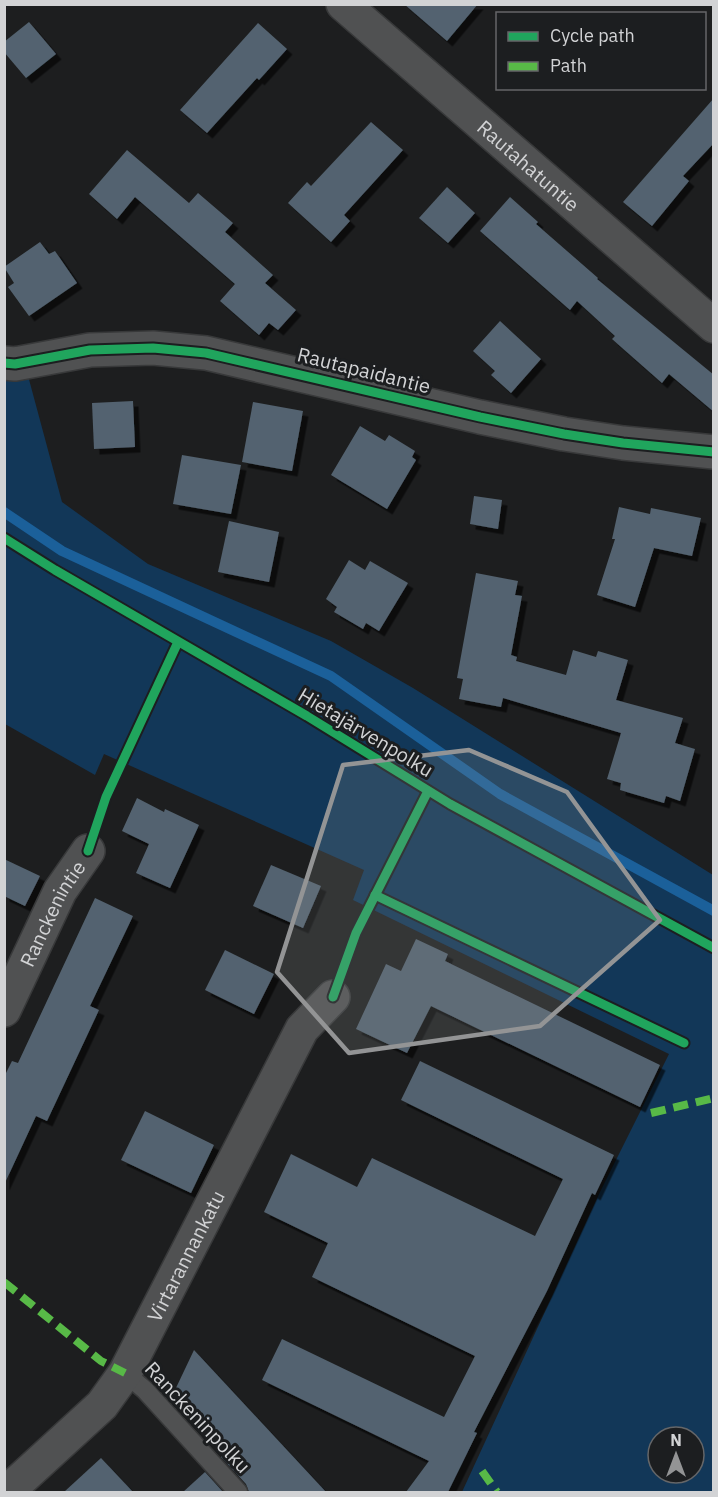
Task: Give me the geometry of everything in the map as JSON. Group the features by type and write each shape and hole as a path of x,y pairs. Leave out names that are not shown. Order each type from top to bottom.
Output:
{"street":[{"name":"Rautahatuntie","path":"344,4 714,326"},
{"name":"Rautapaidantie","path":"4,363 15,364 90,350 153,348 206,352 480,417 564,434 623,443 714,452"},
{"name":"Ranckenintie","path":"4,1010 60,891 88,851"},
{"name":"Virtarannankatu","path":"7,1492 102,1405 125,1372 302,1029 333,997"}],"lane":[{"name":"Ranckeninpolku","path":"125,1372 145,1390 238,1492"}],"highlighted area":[{"path":"469,750 567,792 660,920 540,1026 349,1053 277,972 343,765"}],"shaded area":[{"path":"27,372 62,502 148,564 331,641 413,688 713,875 713,1492 462,1492 600,1192 669,1054 353,900 364,870 104,754 95,775 5,724 5,378"}],"building":[{"path":"404,4 478,4 447,41"},
{"path":"29,22 56,54 26,78 4,52 4,42"},
{"path":"258,23 287,49 207,133 180,110"},
{"path":"714,98 714,143 683,176 689,181 652,226 623,202"},
{"path":"371,122 403,150 344,215 350,221 331,242 288,203 307,182 311,186"},
{"path":"127,150 189,203 198,193 233,223 225,232 273,275 265,283 296,310 278,330 269,323 259,335 220,301 235,284 135,197 117,219 89,194"},
{"path":"447,187 475,213 448,243 419,218"},
{"path":"510,197 538,222 536,224 597,279 714,375 714,412 669,374 662,383 612,339 615,336 577,301 570,310 480,231"},
{"path":"40,242 49,254 55,251 77,283 29,316 8,287 14,283 4,267"},
{"path":"500,321 541,359 511,393 491,375 495,371 473,351"},
{"path":"133,401 135,447 94,449 92,403"},
{"path":"253,402 303,411 292,471 242,462"},
{"path":"360,426 385,441 389,435 415,451 412,457 416,460 387,509 331,475"},
{"path":"182,455 241,465 231,514 173,504"},
{"path":"474,496 502,500 498,529 470,524"},
{"path":"619,507 650,514 651,508 701,518 692,556 654,548 635,607 597,595 615,539 612,539"},
{"path":"229,521 279,532 269,582 218,572"},
{"path":"349,560 365,570 370,561 408,583 379,631 366,623 363,629 334,612 337,607 326,599"},
{"path":"476,573 518,581 515,595 522,596 511,655 517,657 516,661 566,675 573,650 596,657 598,651 628,660 616,700 683,718 675,743 695,749 680,801 666,796 664,803 620,790 621,783 607,779 621,733 503,698 501,707 459,699 463,679 457,678"},
{"path":"137,798 164,812 165,809 199,825 170,888 136,873 149,844 122,831"},
{"path":"4,859 40,876 25,906 4,896"},
{"path":"271,865 321,886 303,928 253,906"},
{"path":"95,898 133,916 90,1006 99,1010 47,1121 36,1116 4,1185 4,1077 12,1061 18,1063"},
{"path":"416,939 448,954 445,961 660,1065 640,1107 431,1006 407,1053 356,1029 386,964 401,971"},
{"path":"225,950 274,974 254,1014 205,990"},
{"path":"420,1061 614,1155 595,1195 592,1193 547,1291 474,1432 477,1433 448,1492 406,1492 429,1461 262,1380 282,1339 444,1417 475,1356 312,1277 328,1243 264,1212 291,1154 357,1187 372,1158 535,1236 563,1179 401,1100"},
{"path":"145,1111 214,1145 191,1193 121,1160"},
{"path":"194,1350 326,1492 249,1492 246,1484 221,1457 225,1454 219,1448 223,1445 175,1390"},
{"path":"101,1458 133,1492 64,1492"},
{"path":"205,1472 223,1492 183,1492"}],"waterway":[{"path":"4,512 62,551 331,676 500,794 714,911"}],"marked path":[{"path":"651,1113 714,1098"},
{"path":"4,1282 101,1361 125,1373"},
{"path":"482,1471 497,1492"}],"cycle path":[{"path":"4,363 15,364 90,350 153,348 206,353 480,417 564,434 623,443 714,452"},
{"name":"Hietajärvenpolku","path":"4,538 307,716 450,804 714,948"},
{"path":"88,851 106,797 178,642"},
{"name":"Hietajärvenpolku","path":"333,997 356,933 428,791"},
{"path":"375,895 684,1043"}]}
